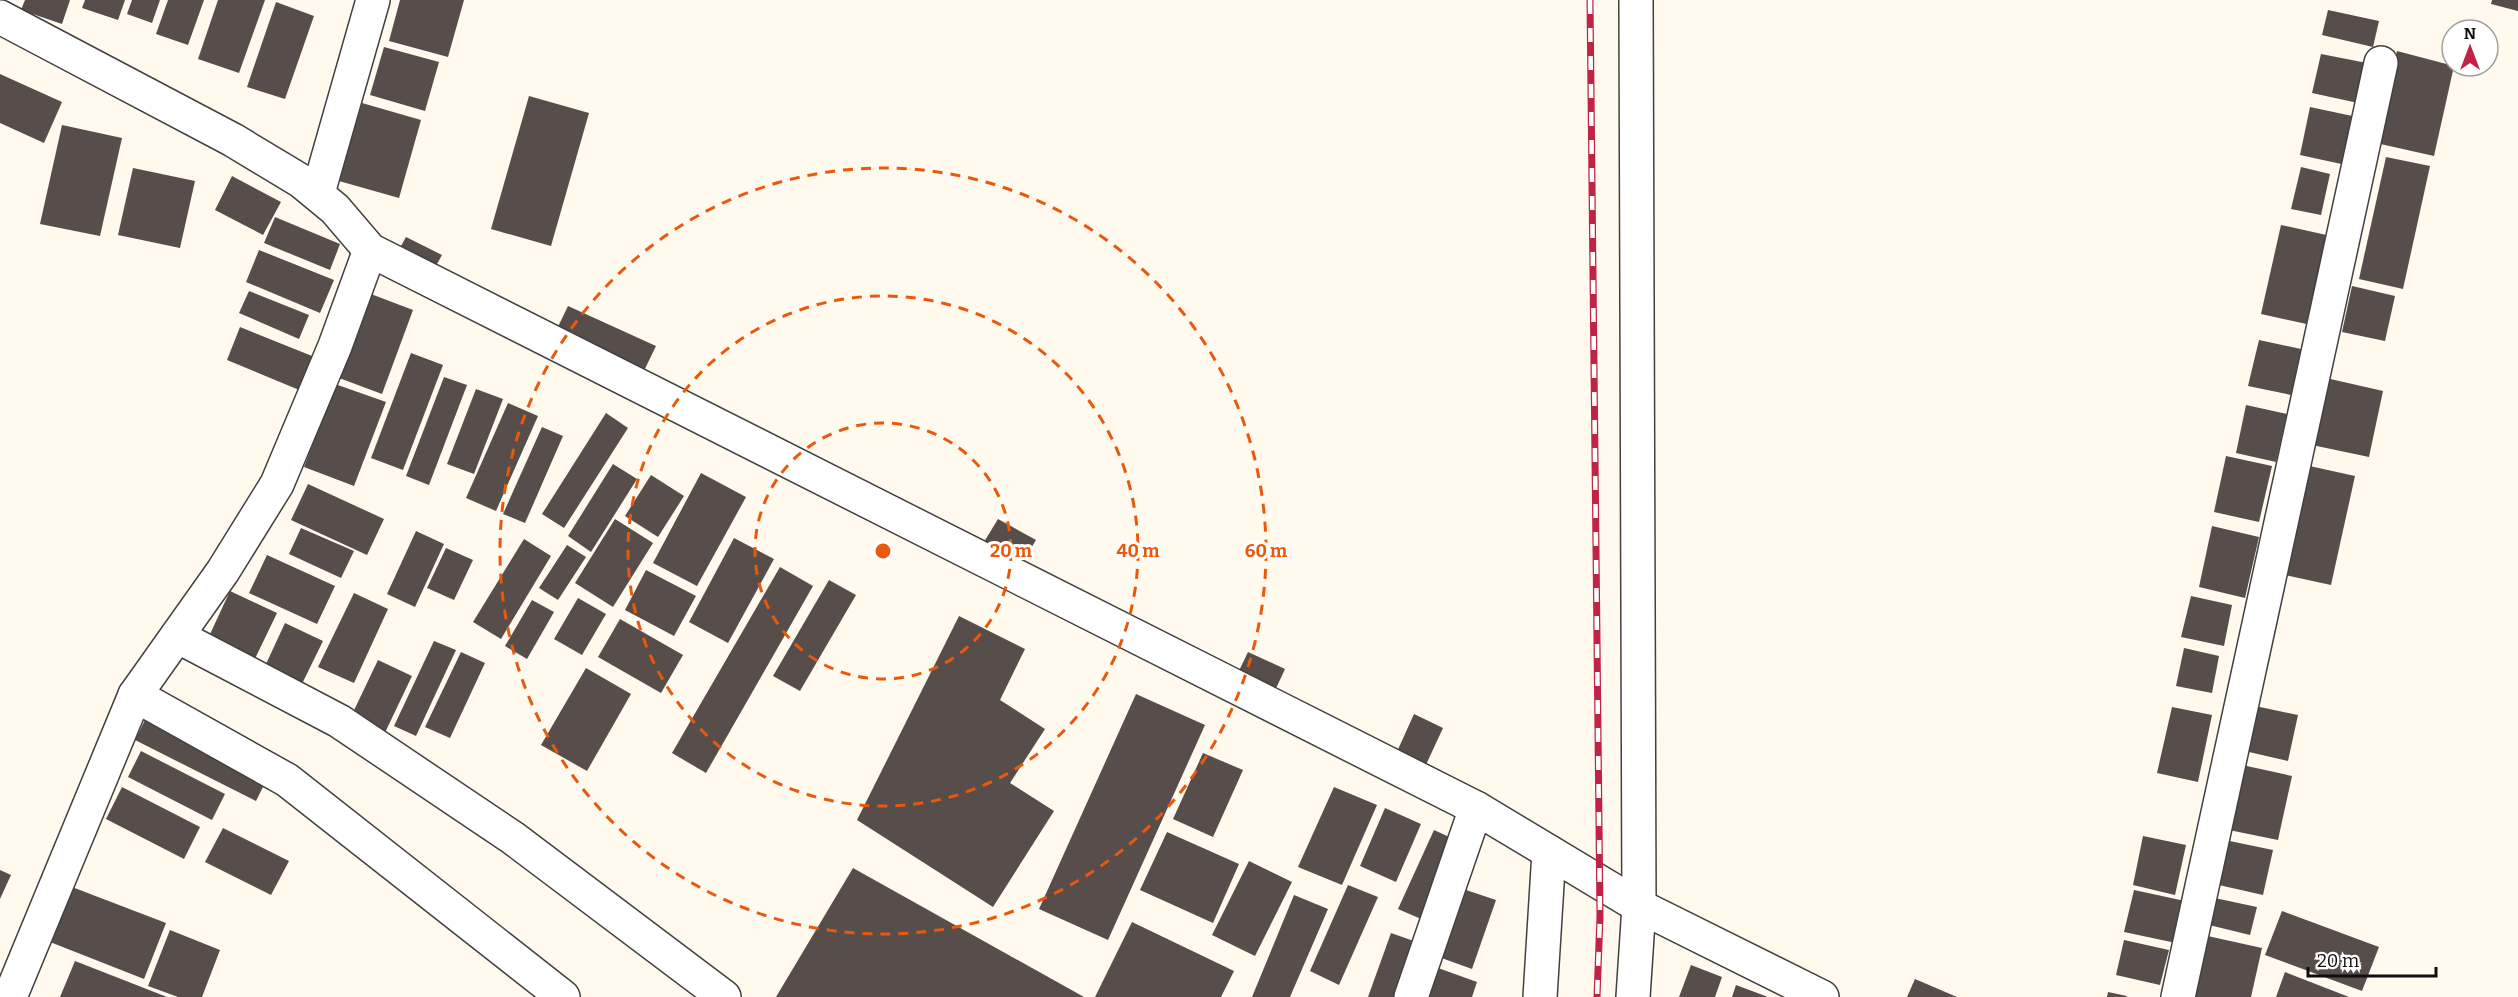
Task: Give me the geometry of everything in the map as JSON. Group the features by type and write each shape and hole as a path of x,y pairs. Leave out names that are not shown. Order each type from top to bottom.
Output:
{"street":[{"path":"318,193 373,0"},
{"path":"1634,997 1639,906 1636,0"},
{"path":"0,17 233,140 318,193 370,250 1476,808 1639,906 1822,997"},
{"path":"2178,997 2381,63"},
{"path":"10,997 138,691 223,572 278,484 370,250"},
{"path":"174,640 339,721 513,838 724,997"},
{"path":"138,691 287,780 563,997"},
{"path":"1411,997 1476,808"},
{"path":"1540,997 1549,852"}],"building":[{"path":"25,0 70,0 62,24 21,10"},
{"path":"85,0 125,0 118,20 82,8"},
{"path":"132,0 160,0 152,23 127,14"},
{"path":"168,0 204,0 188,45 156,34"},
{"path":"218,0 265,0 239,73 198,59"},
{"path":"400,0 464,0 448,57 389,41"},
{"path":"2492,0 2518,0 2518,11 2491,4"},
{"path":"276,2 314,16 285,99 247,87"},
{"path":"2328,10 2379,21 2373,47 2322,35"},
{"path":"384,47 439,62 425,111 370,95"},
{"path":"2397,51 2440,62 2440,78 2451,78 2434,156 2376,143"},
{"path":"2321,54 2367,63 2358,103 2312,93"},
{"path":"0,74 62,102 44,143 0,123"},
{"path":"529,96 589,113 551,246 491,229"},
{"path":"362,103 421,120 399,198 339,181"},
{"path":"2310,107 2357,117 2346,165 2300,155"},
{"path":"62,125 122,138 100,236 40,224"},
{"path":"2386,157 2430,166 2403,289 2359,279"},
{"path":"2301,167 2330,174 2321,215 2291,209"},
{"path":"133,168 195,181 180,248 118,235"},
{"path":"232,176 281,202 263,235 215,210"},
{"path":"275,217 340,244 330,270 264,243"},
{"path":"2281,225 2331,236 2311,325 2261,314"},
{"path":"406,237 442,255 432,273 396,255"},
{"path":"259,250 334,280 320,313 246,282"},
{"path":"2352,286 2395,296 2385,341 2342,332"},
{"path":"249,291 309,315 299,339 239,313"},
{"path":"363,291 413,310 382,394 331,375"},
{"path":"568,306 656,346 641,377 553,337"},
{"path":"240,327 317,358 304,392 227,360"},
{"path":"2259,340 2301,349 2291,395 2248,386"},
{"path":"411,353 443,365 403,470 371,458"},
{"path":"444,377 467,385 429,485 406,476"},
{"path":"2326,378 2383,391 2369,457 2312,445"},
{"path":"335,384 386,402 354,486 304,467"},
{"path":"476,389 503,399 474,474 447,464"},
{"path":"508,403 538,416 496,511 466,498"},
{"path":"2246,405 2287,414 2276,462 2236,453"},
{"path":"606,413 628,428 564,528 542,514"},
{"path":"542,427 563,436 525,523 503,514"},
{"path":"2226,456 2272,466 2259,522 2214,512"},
{"path":"613,464 637,479 591,552 568,536"},
{"path":"2305,465 2355,476 2331,585 2280,574"},
{"path":"701,473 746,497 697,586 653,563"},
{"path":"651,475 684,496 658,537 625,516"},
{"path":"308,484 384,519 367,555 291,520"},
{"path":"615,519 653,543 613,607 575,583"},
{"path":"998,519 1036,540 1022,563 984,542"},
{"path":"2212,526 2259,537 2245,598 2199,587"},
{"path":"301,528 354,551 341,578 289,554"},
{"path":"416,531 444,544 415,607 387,594"},
{"path":"734,538 774,559 728,643 689,622"},
{"path":"524,539 551,556 501,639 473,622"},
{"path":"567,545 586,557 558,600 539,588"},
{"path":"446,548 473,560 454,600 427,588"},
{"path":"267,555 335,586 317,624 249,593"},
{"path":"780,567 813,586 706,773 672,753"},
{"path":"646,570 696,596 674,636 625,610"},
{"path":"829,580 856,595 800,691 773,676"},
{"path":"230,591 277,613 251,667 205,645"},
{"path":"354,593 388,609 354,683 318,667"},
{"path":"2191,596 2232,605 2224,646 2181,637"},
{"path":"578,598 606,614 582,655 554,639"},
{"path":"532,600 554,612 527,659 505,646"},
{"path":"959,616 1025,649 1000,700 1045,729 1010,783 1054,811 993,907 857,820"},
{"path":"620,619 683,655 661,693 598,657"},
{"path":"285,623 323,641 297,694 260,677"},
{"path":"434,641 456,650 416,736 394,726"},
{"path":"2184,648 2219,656 2212,693 2176,686"},
{"path":"461,652 485,663 450,738 425,727"},
{"path":"1248,652 1285,669 1273,695 1236,677"},
{"path":"378,660 412,676 381,741 347,725"},
{"path":"586,668 631,694 587,771 541,745"},
{"path":"1136,694 1205,725 1108,940 1039,909"},
{"path":"2246,704 2298,715 2288,761 2236,749"},
{"path":"2172,707 2212,715 2198,782 2157,773"},
{"path":"148,714 269,775 256,801 135,740"},
{"path":"1414,714 1443,728 1424,769 1395,756"},
{"path":"141,751 225,794 212,820 128,777"},
{"path":"1203,753 1243,770 1213,837 1173,819"},
{"path":"2233,763 2292,776 2278,840 2219,828"},
{"path":"122,787 200,827 184,859 106,819"},
{"path":"1334,787 1377,805 1342,885 1298,867"},
{"path":"1385,808 1421,824 1396,882 1360,866"},
{"path":"223,828 289,861 271,895 205,862"},
{"path":"1434,830 1456,840 1421,919 1398,909"},
{"path":"1167,832 1239,864 1213,923 1140,890"},
{"path":"2143,836 2186,845 2175,895 2133,885"},
{"path":"2220,839 2273,850 2263,895 2210,883"},
{"path":"1249,861 1292,882 1255,956 1212,935"},
{"path":"853,868 1084,997 776,997"},
{"path":"0,870 11,875 0,899"},
{"path":"1348,885 1378,897 1339,985 1310,971"},
{"path":"72,887 166,923 144,979 50,942"},
{"path":"1460,888 1496,900 1472,969 1436,956"},
{"path":"2134,890 2185,901 2176,943 2124,932"},
{"path":"1294,895 1328,909 1290,997 1252,997"},
{"path":"2210,897 2257,907 2250,935 2205,924"},
{"path":"2282,911 2379,947 2362,991 2265,955"},
{"path":"1132,922 1234,971 1221,997 1095,997"},
{"path":"170,930 220,950 202,997 178,997 148,986"},
{"path":"1391,933 1425,945 1407,997 1368,997"},
{"path":"2203,935 2262,948 2251,997 2189,997"},
{"path":"2124,940 2169,950 2160,985 2116,975"},
{"path":"75,961 167,997 60,997"},
{"path":"1427,964 1477,982 1472,997 1415,997"},
{"path":"1691,965 1722,977 1715,997 1679,997"},
{"path":"2285,972 2349,997 2276,997"},
{"path":"1915,979 1957,997 1907,997"},
{"path":"1736,985 1768,997 1732,997"},
{"path":"2108,992 2127,996 2107,997"}],"railway":[{"path":"1590,0 1600,916 1597,997"}]}
